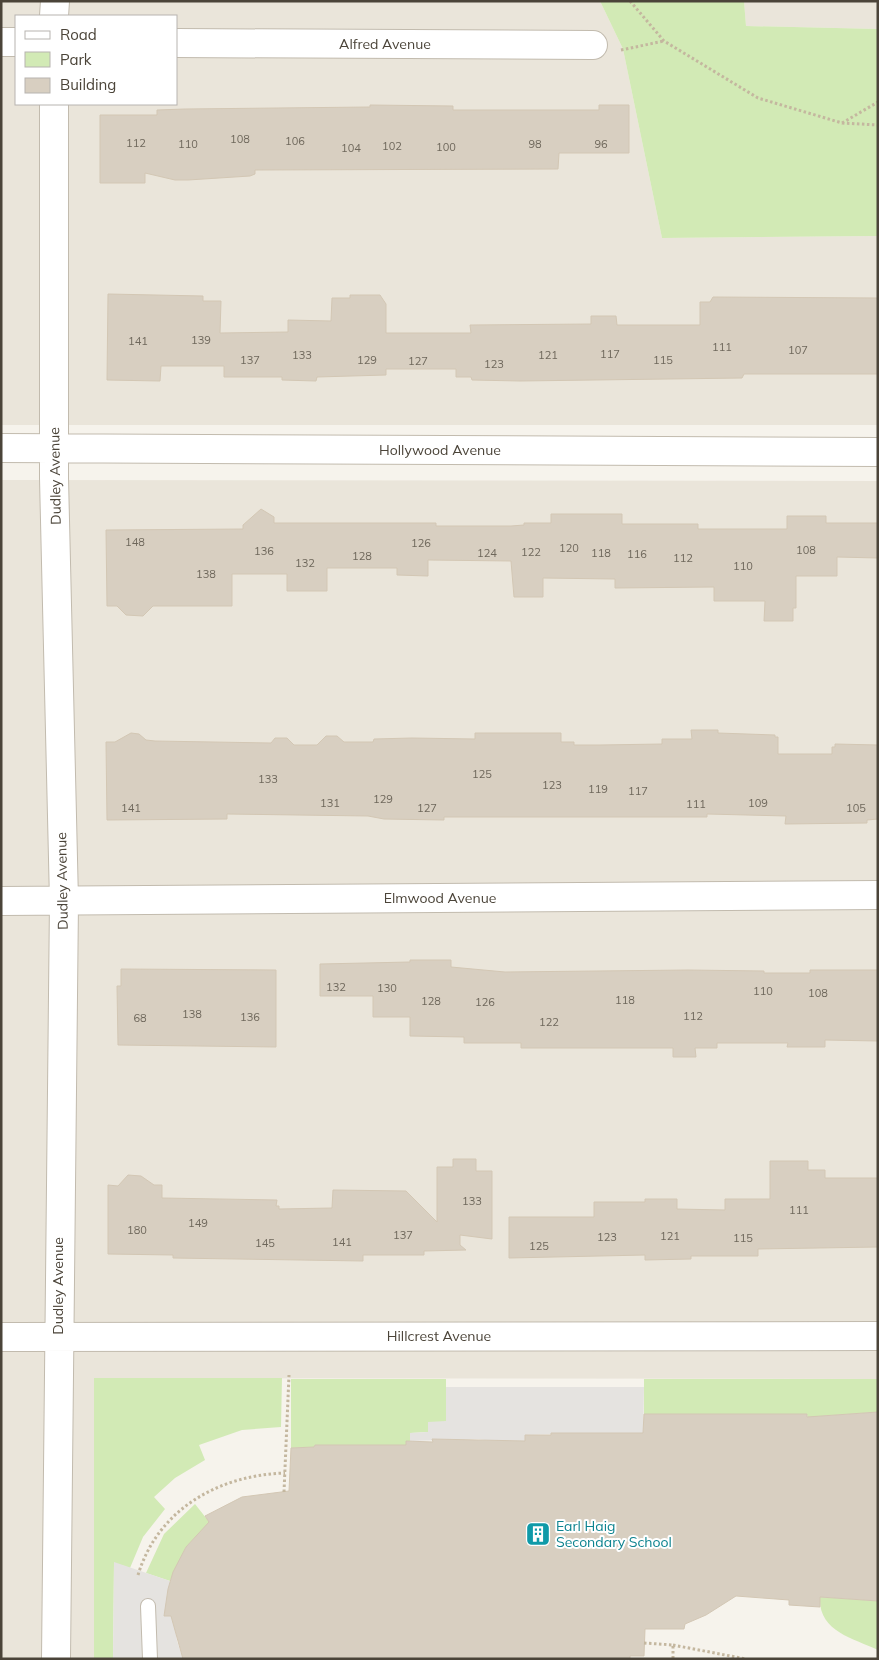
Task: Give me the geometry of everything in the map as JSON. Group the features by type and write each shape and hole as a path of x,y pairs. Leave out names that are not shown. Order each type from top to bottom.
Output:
{"street":[{"path":"54,1 54,15"},
{"path":"1,42 15,42"},
{"name":"Alfred Avenue","path":"178,43 593,45"},
{"name":"Dudley Avenue","path":"54,105 54,448 64,901 56,1659"},
{"name":"Hollywood Avenue","path":"1,448 878,452"},
{"name":"Elmwood Avenue","path":"1,901 878,895"},
{"name":"Hillcrest Avenue","path":"1,1337 878,1336"}],"lane":[{"path":"148,1606 150,1659"}],"path":[{"path":"630,1 664,41 758,98 842,123 878,126"},
{"path":"593,45 614,51 664,41"},
{"path":"842,123 878,102"},
{"path":"284,1492 289,1375"},
{"path":"138,1575 147,1552 167,1522 201,1495 225,1483 244,1477 285,1473"},
{"path":"644,1643 674,1645 746,1659"},
{"path":"673,1659 674,1645"}],"shaded area":[{"path":"1,1 600,1 623,49 662,238 878,236 878,425 1,425"},
{"path":"744,1 878,1 878,29 746,26"},
{"path":"1,480 878,481 878,1379 94,1378 94,1659 1,1659"},
{"path":"446,1387 644,1387 643,1440 551,1434 525,1435 525,1446 478,1439 410,1441 410,1433 428,1432 428,1422 446,1421"},
{"path":"114,1562 170,1581 165,1616 173,1616 177,1641 183,1659 113,1659"}],"green space":[{"path":"600,1 744,1 746,26 878,29 878,236 662,238 623,49"},
{"path":"94,1378 282,1378 281,1427 242,1430 199,1445 205,1460 175,1478 154,1497 165,1509 143,1537 130,1568 114,1563 113,1659 94,1659"},
{"path":"291,1379 446,1379 446,1421 428,1432 410,1433 410,1441 406,1441 406,1453 315,1445 314,1447 291,1448"},
{"path":"644,1379 878,1379 878,1412 822,1416 808,1419 807,1414 644,1414"},
{"path":"195,1504 210,1523 186,1547 170,1581 146,1573 164,1534"},
{"path":"820,1597 878,1601 878,1650 838,1632 831,1626 821,1609"}],"building":[{"path":"370,105 453,106 453,110 599,110 599,105 629,105 629,153 559,153 558,169 255,170 255,174 250,176 188,180 175,180 145,173 145,183 100,183 100,115 157,115 157,110 370,107"},
{"path":"108,294 203,296 203,301 221,301 220,333 288,332 288,320 331,321 332,298 350,298 350,295 380,295 386,304 386,333 471,333 470,325 591,324 591,316 616,316 617,325 700,325 700,302 710,302 713,297 878,298 878,374 744,374 742,378 520,381 472,380 471,377 456,377 456,369 386,369 386,375 317,377 316,381 282,380 282,377 224,377 224,366 161,366 160,381 107,380"},
{"path":"261,509 274,517 274,523 436,523 436,526 511,526 524,525 524,523 551,523 551,514 622,514 622,524 698,524 698,529 787,529 787,516 826,516 826,523 878,523 878,558 837,557 837,576 796,576 796,608 793,608 793,621 764,621 765,601 714,601 714,587 615,588 615,579 543,578 543,597 514,597 511,561 428,560 428,576 397,575 397,568 327,568 327,591 287,591 287,574 232,574 232,606 153,606 143,616 126,615 117,606 107,606 106,530 243,529 243,525"},
{"path":"691,730 718,730 718,733 775,735 775,737 778,737 778,754 832,754 832,747 835,747 835,744 878,745 878,819 867,820 867,823 785,824 786,816 707,814 707,817 444,817 444,820 384,819 368,816 227,814 227,819 107,820 106,742 115,742 131,733 139,734 146,740 155,741 271,743 275,738 287,738 294,745 317,745 326,736 337,736 344,742 373,742 374,739 475,739 475,733 561,733 561,742 574,742 574,745 600,745 662,744 662,739 692,739"},
{"path":"410,960 451,960 451,967 505,972 688,970 810,973 810,970 878,970 878,1041 825,1040 825,1047 787,1047 788,1043 717,1043 717,1048 695,1048 696,1057 673,1057 673,1048 521,1048 521,1043 464,1043 464,1037 410,1036 410,1017 373,1017 373,996 320,996 320,964 410,962"},
{"path":"121,969 276,970 276,1047 118,1045 117,986 121,986"},
{"path":"453,1159 476,1159 476,1171 492,1171 492,1239 460,1235 460,1245 466,1250 424,1251 424,1255 363,1255 363,1261 173,1258 173,1255 108,1254 108,1185 118,1186 128,1175 141,1176 154,1185 162,1185 162,1198 277,1200 276,1206 279,1206 279,1209 332,1208 333,1190 406,1191 437,1222 437,1167 453,1167"},
{"path":"770,1161 808,1161 808,1170 825,1170 825,1178 878,1178 878,1247 758,1249 758,1256 691,1256 691,1259 645,1260 645,1255 509,1258 509,1217 594,1217 594,1202 645,1202 645,1199 677,1199 677,1209 725,1210 725,1199 770,1199"},
{"name":"Earl Haig Secondary School","path":"878,1412 878,1601 820,1597 820,1607 789,1605 789,1600 736,1596 706,1615 685,1624 684,1629 645,1629 644,1656 630,1656 630,1659 183,1659 171,1616 164,1616 173,1572 186,1547 209,1522 205,1516 242,1497 289,1491 291,1448 314,1447 315,1445 406,1445 406,1441 433,1442 432,1439 525,1441 525,1435 551,1435 551,1433 643,1433 644,1414 807,1414 807,1417"}],"place":[{"name":"Earl Haig Secondary School","path":"538,1534"}]}
